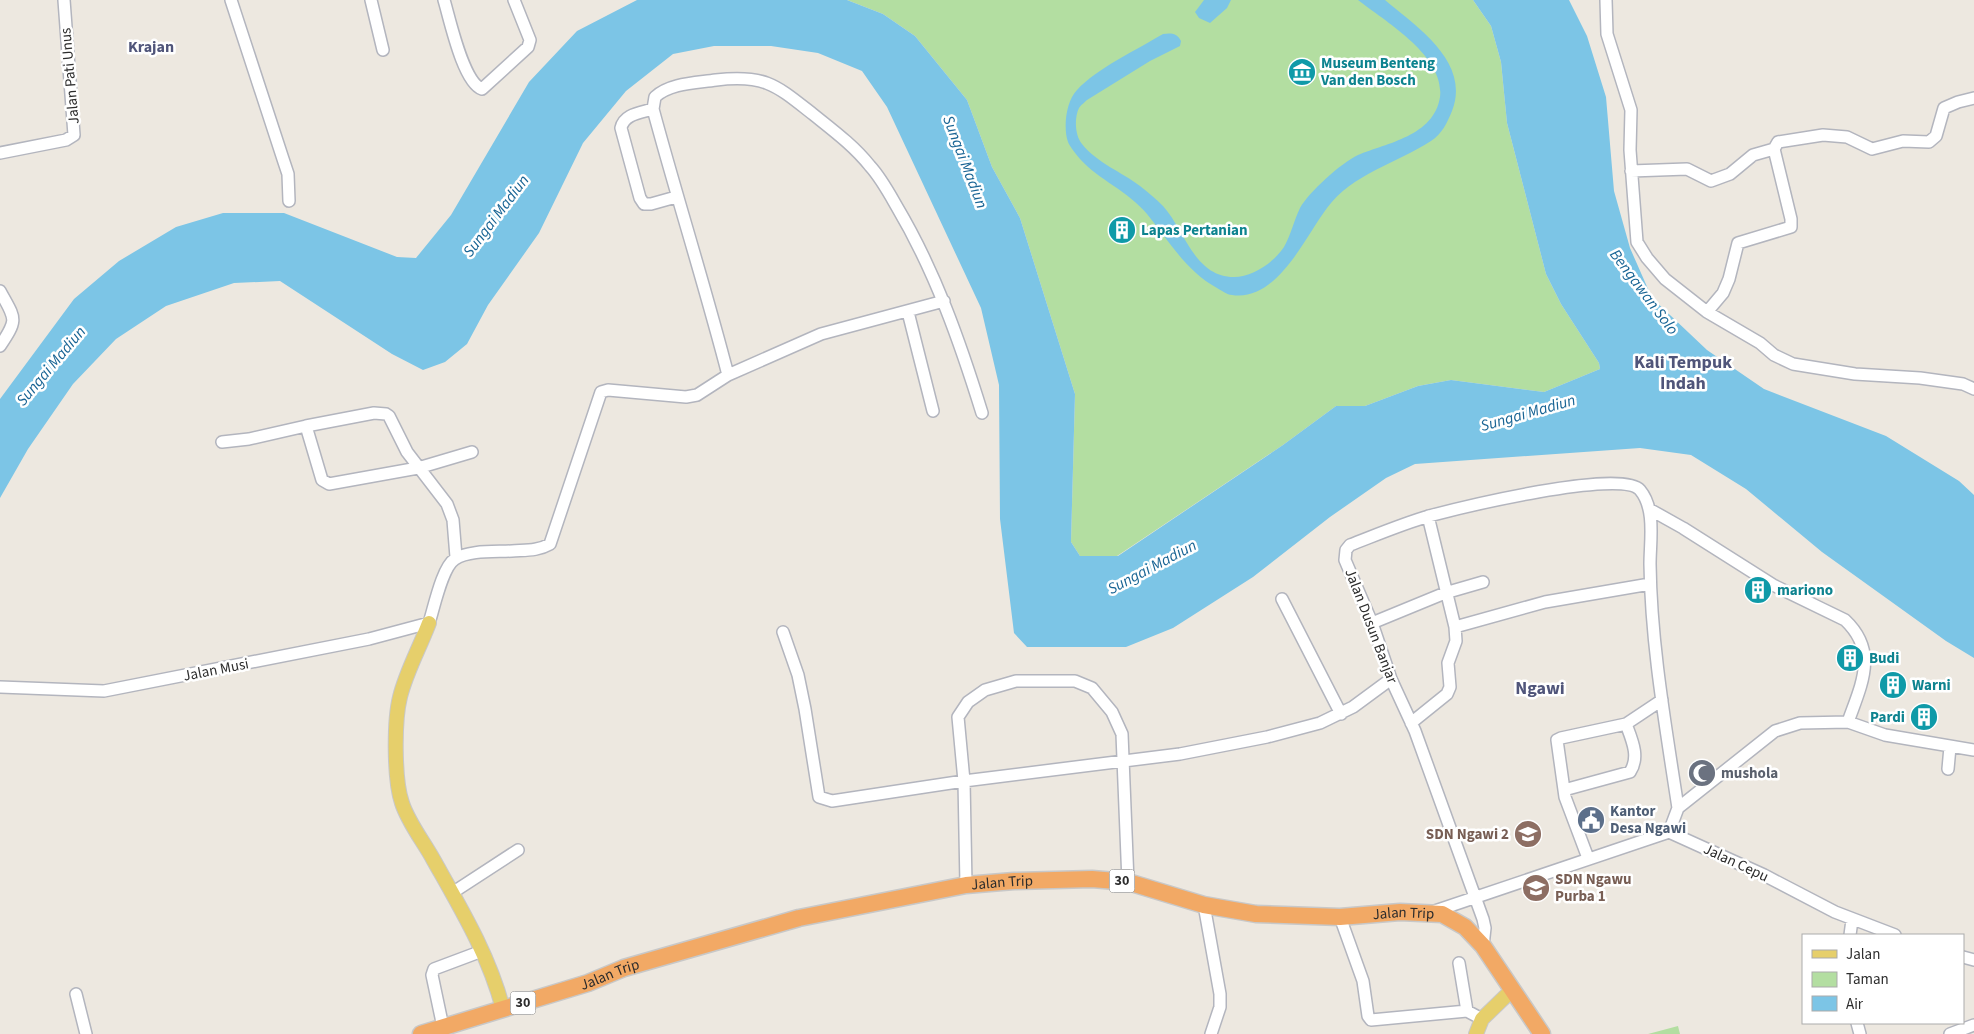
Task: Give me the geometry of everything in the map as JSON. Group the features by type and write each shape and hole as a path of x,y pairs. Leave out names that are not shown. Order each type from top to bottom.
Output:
{"highway":[{"name":"Jalan Trip","path":"421,1034 588,983 624,968 799,918 966,885 1068,879 1128,882 1204,905 1256,914 1340,917 1400,912 1432,912 1451,918 1465,927 1483,946 1511,991 1542,1034"}],"main road":[{"path":"429,623 400,696 396,730 398,776 402,803 482,951 493,974 503,1009"},
{"path":"1476,1034 1482,1019 1511,991"}],"street":[{"name":"Jalan Pati Unus","path":"0,153 66,140 74,135 64,0"},
{"path":"231,0 284,159 288,174 289,201"},
{"path":"371,0 383,50"},
{"path":"444,0 466,67 476,86 482,89 528,47 530,40 514,0"},
{"path":"1606,0 1609,41 1624,82 1631,110 1631,171 1634,226 1641,249 1666,279 1707,312 1760,342 1782,359 1793,364 1855,374 1955,382 1974,389"},
{"path":"728,376 706,288 676,197 653,109 653,102 660,93 670,88 733,78 758,80 778,87 842,137 871,167 908,225 944,301 982,413"},
{"path":"1707,312 1723,293 1729,279 1738,243 1789,229 1791,226 1791,219 1774,149 1776,144 1781,141 1822,135 1847,137 1872,150 1903,141 1929,142 1936,136 1944,108 1974,98"},
{"path":"653,109 628,116 624,119 621,128 640,198 644,204 676,197"},
{"path":"1631,171 1687,169 1711,181 1730,174 1753,155 1774,149"},
{"path":"0,291 14,320 13,327 0,346"},
{"path":"429,623 444,574 451,561 470,554 535,550 550,544 601,392 608,390 686,397 697,395 728,376 821,334 944,301"},
{"path":"908,312 933,411"},
{"path":"222,442 249,439 374,413 386,414 389,416 407,452 447,504 453,520 456,558"},
{"path":"306,426 320,475 325,483 418,468 472,452"},
{"name":"Jalan Dusun Banjar","path":"1483,946 1485,928 1474,896 1411,723 1391,679 1372,623 1345,560 1346,550 1350,545 1428,516 1568,486 1601,482 1627,484 1636,488 1649,509 1684,528 1773,585 1845,620 1852,626 1862,643 1865,667 1862,682 1848,722"},
{"path":"1649,509 1650,584 1662,700 1678,808"},
{"path":"1411,723 1449,690 1448,663 1456,641 1455,627 1445,593 1428,516"},
{"path":"1372,623 1445,593 1483,582"},
{"path":"1455,627 1545,602 1650,584"},
{"path":"1282,599 1341,714"},
{"name":"Jalan Musi","path":"0,688 104,691 369,639 429,623"},
{"path":"783,632 798,675 806,709 819,797 832,801 964,781 1180,754 1267,737 1320,724 1341,714 1391,679"},
{"path":"966,885 964,781 958,717 968,702 985,690 1016,680 1075,681 1089,685 1112,712 1120,726 1125,762 1128,882"},
{"path":"1588,858 1564,790 1557,740 1626,724 1662,700"},
{"path":"1432,912 1474,896 1668,832 1678,808 1775,731 1800,723 1848,722 1885,735 1974,750"},
{"path":"1564,790 1630,772 1635,765 1635,751 1626,724"},
{"path":"1948,769 1950,747"},
{"name":"Jalan Cepu","path":"1668,832 1764,875 1852,920 1891,934"},
{"path":"452,893 518,850"},
{"path":"1204,905 1220,994 1220,1008 1211,1034"},
{"path":"1340,917 1363,981 1368,1016 1371,1020 1467,1010 1482,1019"},
{"path":"1850,934 1852,920"},
{"path":"444,1027 432,975 434,970 482,951"},
{"path":"1459,963 1467,1010"},
{"path":"76,994 86,1034"},
{"path":"1950,1034 1974,1025"}],"green space":[{"path":"847,0 1473,0 1491,26 1501,62 1507,123 1546,274 1561,304 1599,363 1600,369 1544,392 1451,380 1418,386 1365,406 1336,406 1283,445 1117,556 1080,556 1071,542 1075,394 1020,218 992,167 967,100 915,36 883,14"},
{"path":"1678,1026 1680,1034 1648,1034"}],"water":[{"path":"637,0 847,0 883,14 915,36 967,100 992,167 1020,218 1075,394 1071,542 1080,556 1118,556 1283,445 1336,406 1365,406 1418,386 1451,380 1544,392 1600,369 1599,363 1561,304 1546,274 1507,123 1501,62 1491,26 1473,0 1569,0 1587,36 1606,97 1614,191 1630,248 1652,298 1707,350 1764,389 1886,436 1959,481 1974,495 1974,658 1946,641 1822,552 1746,489 1691,455 1640,448 1415,464 1386,478 1330,517 1253,577 1173,628 1126,647 1027,647 1014,633 1000,519 999,385 981,308 887,107 862,71 818,53 771,46 714,46 673,54 626,91 583,143 539,233 488,305 467,344 445,362 423,370 392,354 280,281 234,283 166,306 116,339 73,384 28,449 0,498 0,399 74,299 119,261 176,227 223,213 284,213 397,257 416,258 451,215 529,82 577,31"},
{"path":"1204,0 1231,0 1227,8 1210,23 1199,18 1195,12"},
{"path":"1358,0 1385,0 1438,47 1448,61 1454,77 1456,93 1452,111 1444,128 1435,138 1362,178 1337,196 1288,265 1263,288 1248,294 1230,295 1206,281 1187,264 1139,206 1080,159 1069,144 1066,136 1066,115 1070,101 1077,90 1095,74 1163,34 1176,35 1181,41 1180,46 1150,61 1080,106 1076,122 1078,136 1082,144 1095,157 1140,186 1163,206 1200,261 1209,269 1220,275 1234,277 1256,271 1280,253 1304,201 1326,178 1358,155 1408,136 1429,121 1436,110 1440,97 1439,82 1424,54 1398,30"}],"place":[{"name":"Museum Benteng Van den Bosch","path":"1302,72"},
{"name":"Lapas Pertanian","path":"1122,230"},
{"name":"mariono","path":"1758,590"},
{"name":"Budi","path":"1850,658"},
{"name":"Warni","path":"1893,685"},
{"name":"Pardi","path":"1924,717"},
{"name":"mushola","path":"1702,773"},
{"name":"Kantor Desa Ngawi","path":"1591,820"},
{"name":"SDN Ngawi 2","path":"1528,834"},
{"name":"SDN Ngawu Purba 1","path":"1536,888"}],"district":[{"name":"Krajan","path":"151,47"},
{"name":"Kali Tempuk Indah","path":"1683,372"},
{"name":"Ngawi","path":"1540,688"}],"water label":[{"name":"Sungai Madiun","path":"965,162"},
{"name":"Sungai Madiun","path":"496,216"},
{"name":"Bengawan Solo","path":"1644,292"},
{"name":"Sungai Madiun","path":"51,366"},
{"name":"Sungai Madiun","path":"1528,413"},
{"name":"Sungai Madiun","path":"1152,567"}]}
